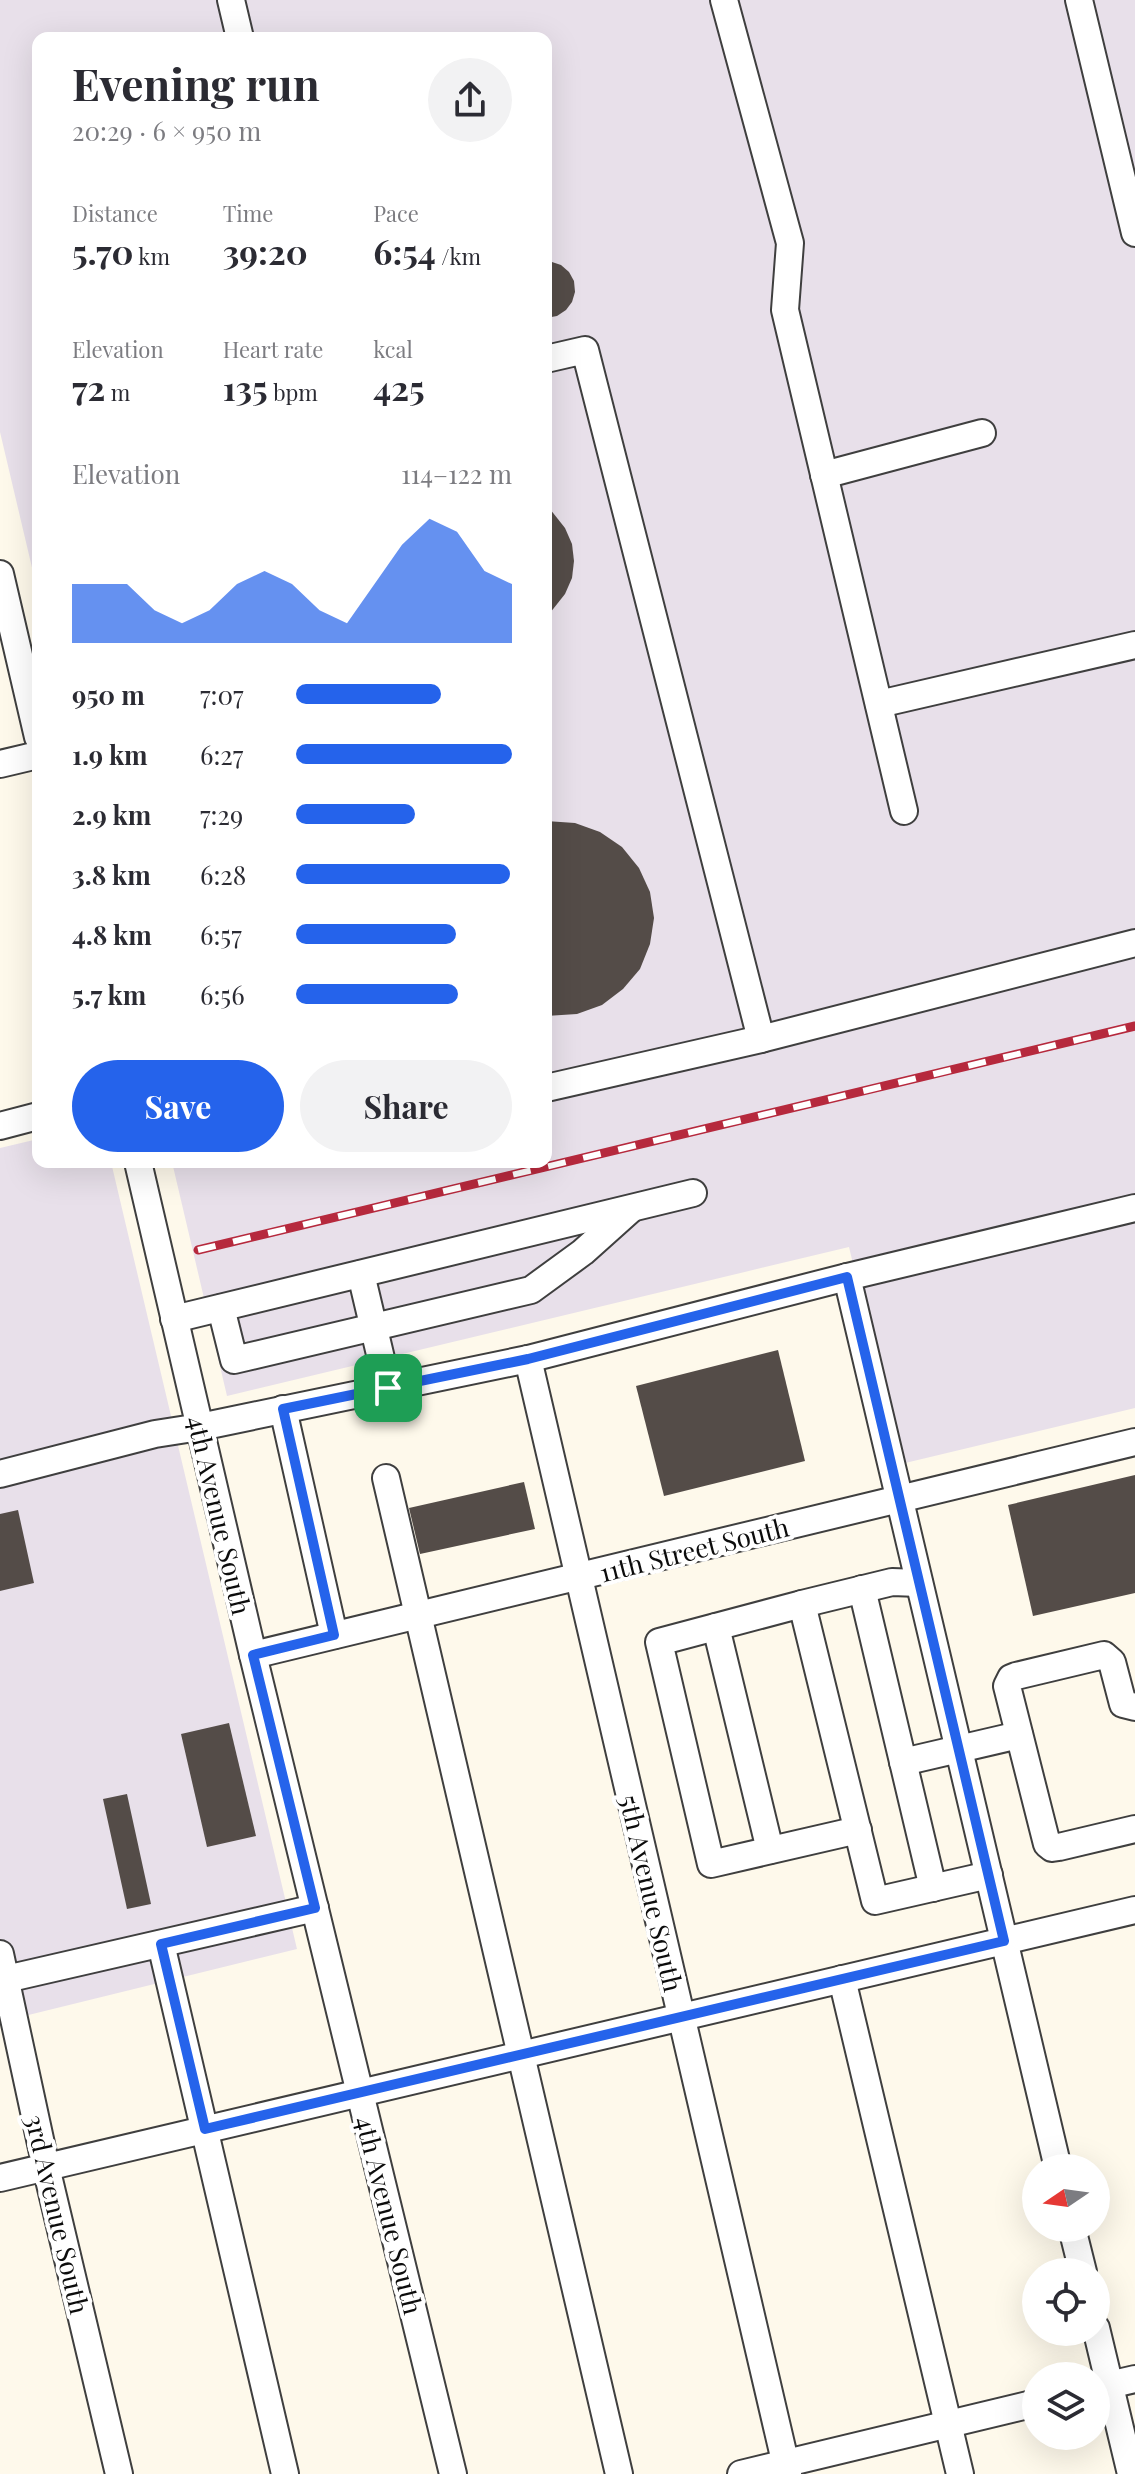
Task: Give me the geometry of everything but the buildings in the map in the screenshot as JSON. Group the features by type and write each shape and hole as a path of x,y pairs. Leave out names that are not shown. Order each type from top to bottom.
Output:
{"street":[{"path":"231,0 239,32"},
{"path":"724,0 790,243 785,310 904,811"},
{"path":"1079,0 1135,233"},
{"path":"552,358 585,350 761,1039"},
{"path":"824,475 982,433"},
{"path":"0,574 32,711"},
{"path":"879,704 1135,645"},
{"path":"0,764 32,756"},
{"path":"552,1087 761,1039 1135,943"},
{"path":"0,1126 32,1118"},
{"name":"4th Avenue South","path":"139,1168 253,1655 453,2474"},
{"path":"174,1319 693,1193"},
{"path":"221,1308 234,1360 531,1290 583,1252 633,1207"},
{"path":"0,1474 155,1434 528,1359 847,1277 1135,1208"},
{"path":"361,1274 388,1388"},
{"path":"847,1277 1055,2154"},
{"name":"5th Avenue South","path":"528,1359 787,2468"},
{"path":"283,1409 334,1635"},
{"name":"11th Street South","path":"253,1655 1135,1442"},
{"path":"386,1478 619,2474"},
{"path":"858,1830 711,1864 659,1642 892,1582 919,1583"},
{"path":"862,1589 933,1888"},
{"path":"802,1604 875,1901 989,1875"},
{"path":"716,1627 770,1850"},
{"path":"1135,1707 1123,1704 1112,1662 1104,1655 1016,1676 1007,1686 1047,1844 1052,1848 1059,1847 1135,1829"},
{"path":"903,1762 1019,1735"},
{"path":"3,1967 161,1944 315,1908"},
{"path":"0,2178 1135,1910"},
{"path":"161,1944 285,2474"},
{"name":"3rd Avenue South","path":"3,1967 46,2167 119,2474"},
{"path":"842,1979 960,2474"},
{"path":"1102,2346 1114,2384 1131,2474"},
{"path":"741,2474 787,2468 1022,2406"}],"shaded area":[{"path":"0,0 1135,0 1135,1408 901,1464 849,1247 227,1396 173,1168 552,1168 552,32 32,32 32,568 0,432"},
{"path":"32,1140 32,1168 112,1168 297,1949 0,2022 0,1148"}],"railway":[{"path":"552,1165 1135,1026"},
{"path":"198,1250 541,1168"}],"route":[{"path":"847,1277 1004,1941 205,2129 161,1944 315,1908 253,1655 334,1635 283,1409 388,1388 528,1359 847,1277"}]}
